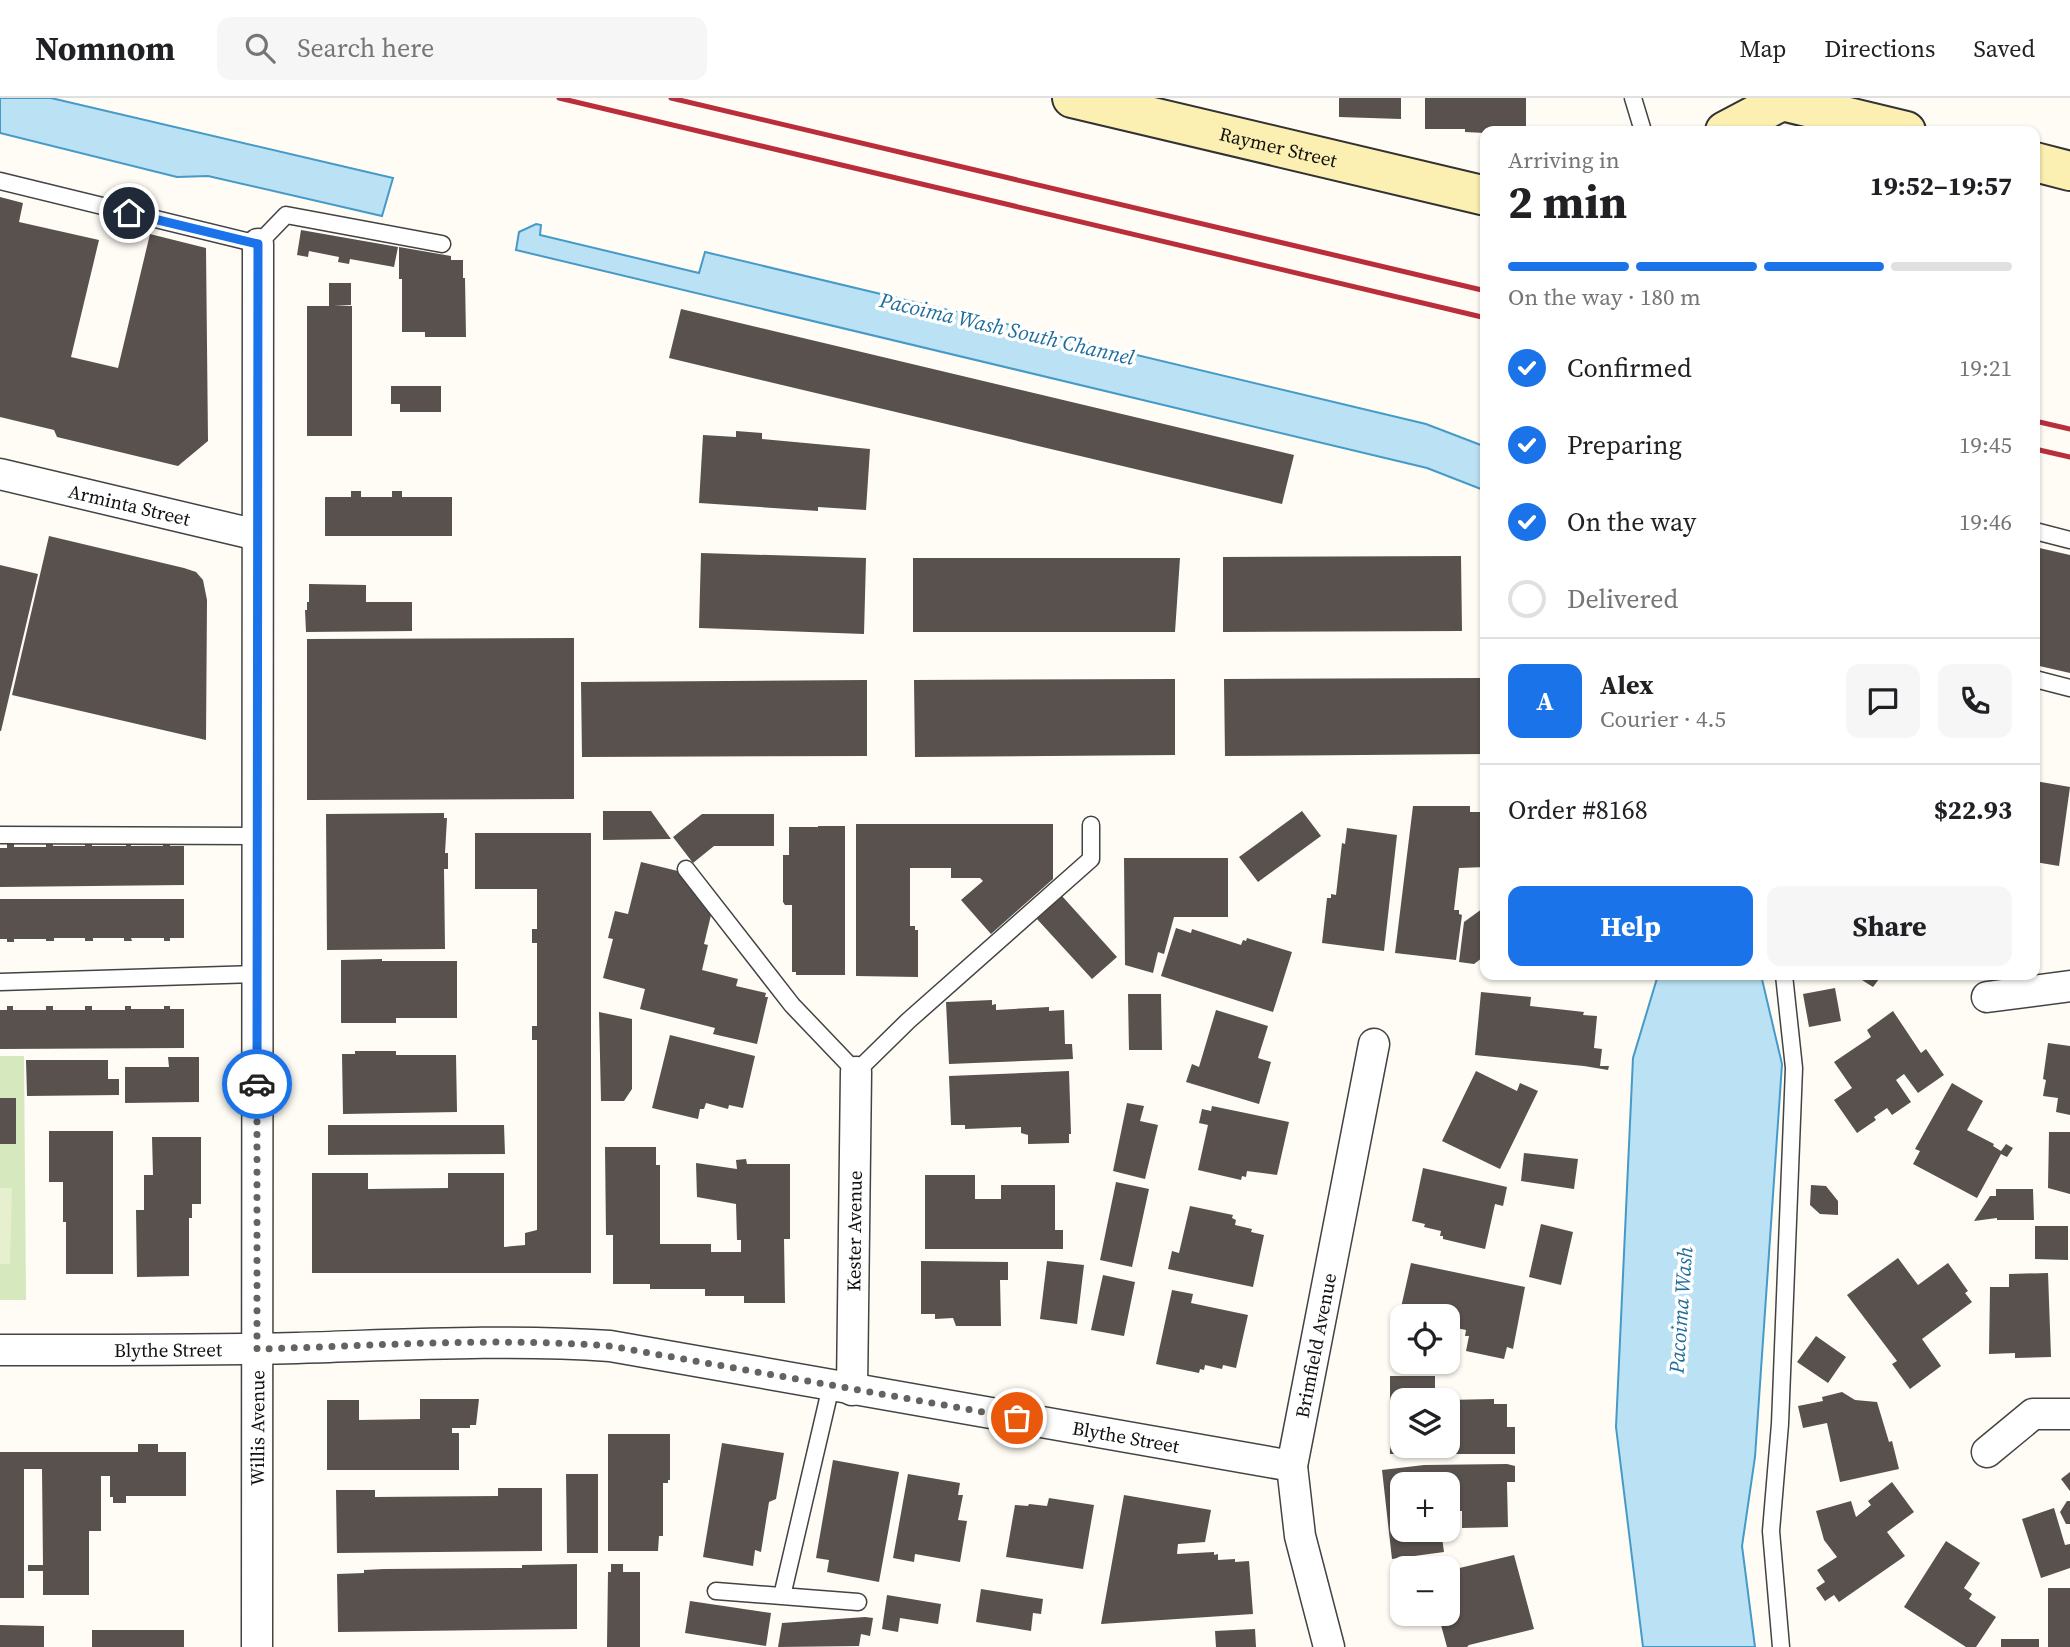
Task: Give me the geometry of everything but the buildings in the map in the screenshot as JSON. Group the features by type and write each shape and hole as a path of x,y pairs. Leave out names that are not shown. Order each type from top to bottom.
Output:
{"street":[{"name":"Raymer Street","path":"1072,98 1480,195"},
{"path":"1734,126 1782,100 1886,126"},
{"path":"2040,163 2070,171"},
{"name":"Willis Avenue","path":"257,1647 258,244"},
{"name":"Arminta Street","path":"0,474 257,535"},
{"path":"1987,997 2070,986"},
{"name":"Brimfield Avenue","path":"1329,1647 1300,1535 1292,1466 1374,1044"},
{"name":"Kester Avenue","path":"841,1388 856,1072"},
{"name":"Blythe Street","path":"0,1350 257,1349 555,1342 610,1346 1292,1466"},
{"path":"1987,1452 2033,1414 2070,1415"}],"lane":[{"path":"1633,98 1641,126"},
{"path":"0,181 258,244 286,215 442,244"},
{"path":"2040,532 2070,540"},
{"path":"2040,680 2070,688"},
{"path":"687,869 792,1005 856,1072 908,1021 1091,859 1091,825"},
{"path":"0,835 257,836"},
{"path":"0,982 257,974"},
{"path":"1781,1647 1771,1531 1780,1423 1794,1068 1785,980"},
{"path":"782,1596 841,1388"},
{"path":"716,1591 858,1602"}],"green space":[{"path":"0,1056 24,1056 26,1300 0,1300"},
{"path":"0,1188 12,1188 10,1264 0,1264"}],"water":[{"path":"0,98 51,98 393,178 382,216 208,176 177,177 0,133"},
{"name":"Pacoima Wash South Channel","path":"536,224 541,225 540,235 699,273 705,252 1426,424 1480,445 1480,489 1427,468 516,250 519,232"},
{"name":"Pacoima Wash","path":"1656,980 1762,980 1782,1064 1755,1457 1742,1546 1755,1647 1643,1647 1616,1427 1633,1058"}],"railway":[{"path":"559,98 1480,317"},
{"path":"671,98 1480,290"},
{"path":"2040,422 2070,429"},
{"path":"2040,450 2070,457"}],"way so far":[{"path":"257,1084 257,1349 504,1342 610,1346 1017,1418"}],"route":[{"path":"129,213 258,244 257,1084"}]}
